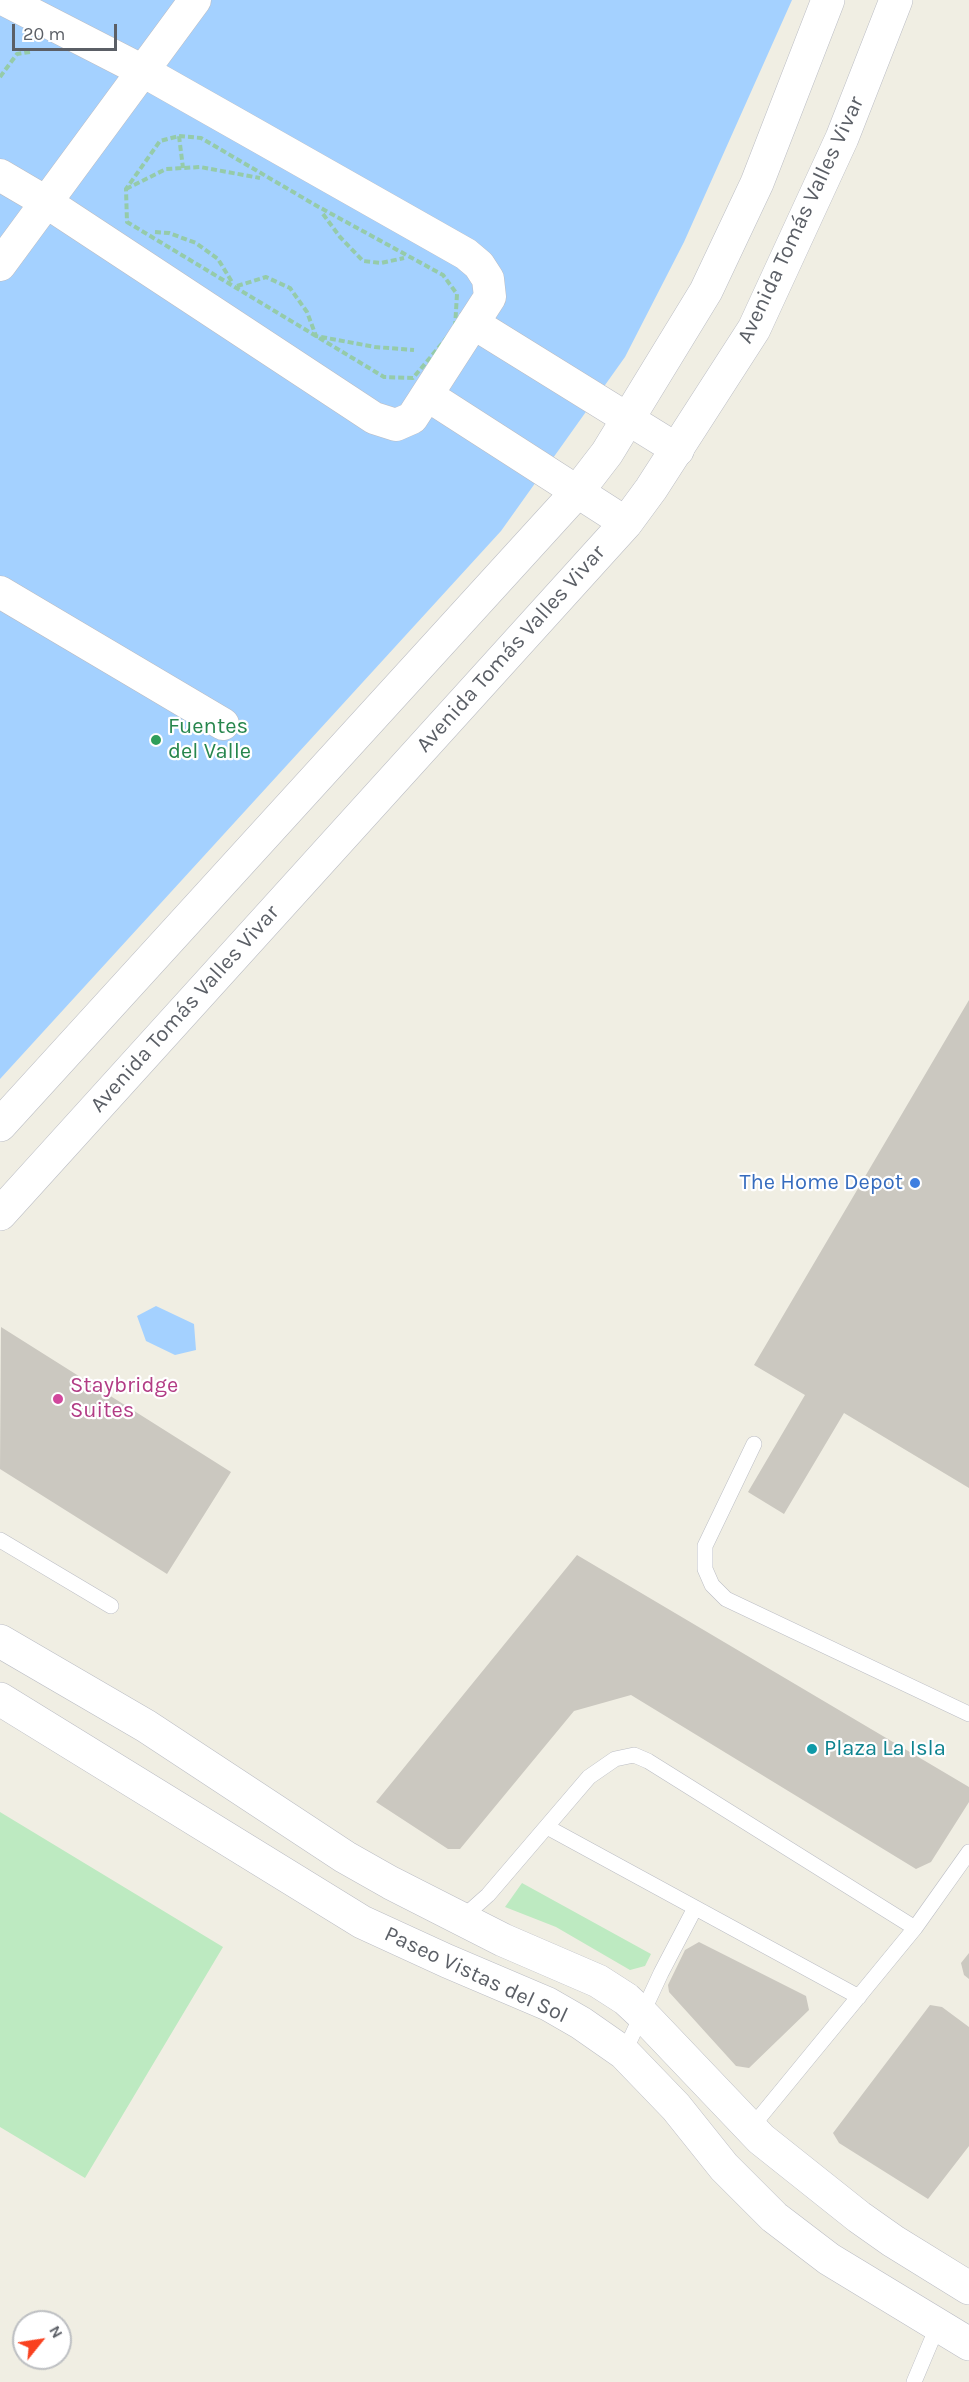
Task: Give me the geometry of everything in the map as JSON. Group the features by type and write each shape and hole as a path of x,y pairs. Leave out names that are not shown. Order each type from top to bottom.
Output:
{"street":[{"path":"0,265 195,0"},
{"path":"0,1125 577,492 629,420 706,291 757,183 828,0"},
{"name":"Avenida Tomás Valles Vivar","path":"0,1214 626,523 678,450 754,329 842,138 896,0"},
{"path":"0,175 46,202 374,418 396,424 412,418 490,297 488,279 479,264 466,254 143,71 4,6"},
{"path":"473,323 678,450"},
{"path":"427,395 626,523"},
{"path":"0,592 223,724"},
{"name":"Paseo Vistas del Sol","path":"0,1641 146,1726 345,1857 461,1919 598,1981 626,1999 750,2129 859,2217 969,2288"},
{"path":"33,1718 58,1676"},
{"name":"Paseo Vistas del Sol","path":"0,1699 362,1922 548,2004 624,2053 676,2107 724,2168 774,2217 829,2259 969,2344"},
{"path":"121,1773 146,1726"},
{"path":"829,2259 859,2217"}],"lane":[{"path":"754,1444 705,1546 705,1569 712,1585 726,1599 969,1714"},
{"path":"0,1540 111,1606"},
{"path":"461,1919 488,1895 589,1777 615,1759 633,1755 648,1761 915,1928"},
{"path":"547,1827 859,1997"},
{"path":"750,2129 915,1928 969,1852"},
{"path":"624,2053 641,2013 695,1908"},
{"path":"914,2382 938,2325"}],"path":[{"path":"0,77 17,54 40,50"},
{"path":"179,136 183,168"},
{"path":"179,136 201,138 317,206 444,275 457,294 455,328 413,378 384,377 127,222 126,189 160,141 179,136"},
{"path":"126,189 166,169 200,167 241,173 283,185"},
{"path":"317,206 340,237 363,261 381,262 411,256"},
{"path":"142,231 169,233 196,243 218,259 234,287"},
{"path":"234,287 266,277 290,288 307,312 316,336"},
{"path":"316,336 375,347 420,350"},
{"path":"430,348 440,347"}],"green space":[{"path":"0,1812 223,1947 85,2178 0,2127"},
{"path":"522,1883 651,1954 645,1966 630,1970 556,1927 505,1907"}],"water":[{"name":"Fuentes del Valle","path":"0,0 792,0 684,242 625,357 501,531 0,1079"},
{"path":"156,1306 194,1324 196,1350 175,1355 146,1341 137,1316"}],"building":[{"name":"The Home Depot","path":"969,1000 969,1488 844,1413 784,1514 748,1492 805,1395 754,1365"},
{"name":"Staybridge Suites","path":"1,1327 231,1472 167,1574 0,1469"},
{"name":"Plaza La Isla","path":"577,1555 969,1787 969,1802 931,1862 916,1869 631,1695 574,1711 460,1849 448,1849 376,1802"},
{"path":"699,1942 806,1996 809,2010 749,2068 736,2066 669,1992 668,1985 685,1950"},
{"path":"969,1953 969,1979 964,1975 961,1963"},
{"path":"930,2005 942,2007 969,2027 969,2146 928,2199 839,2143 833,2133"}],"place":[{"name":"Fuentes del Valle","path":"156,740"},
{"name":"The Home Depot","path":"915,1183"},
{"name":"Staybridge Suites","path":"58,1399"},
{"name":"Plaza La Isla","path":"812,1749"}]}
